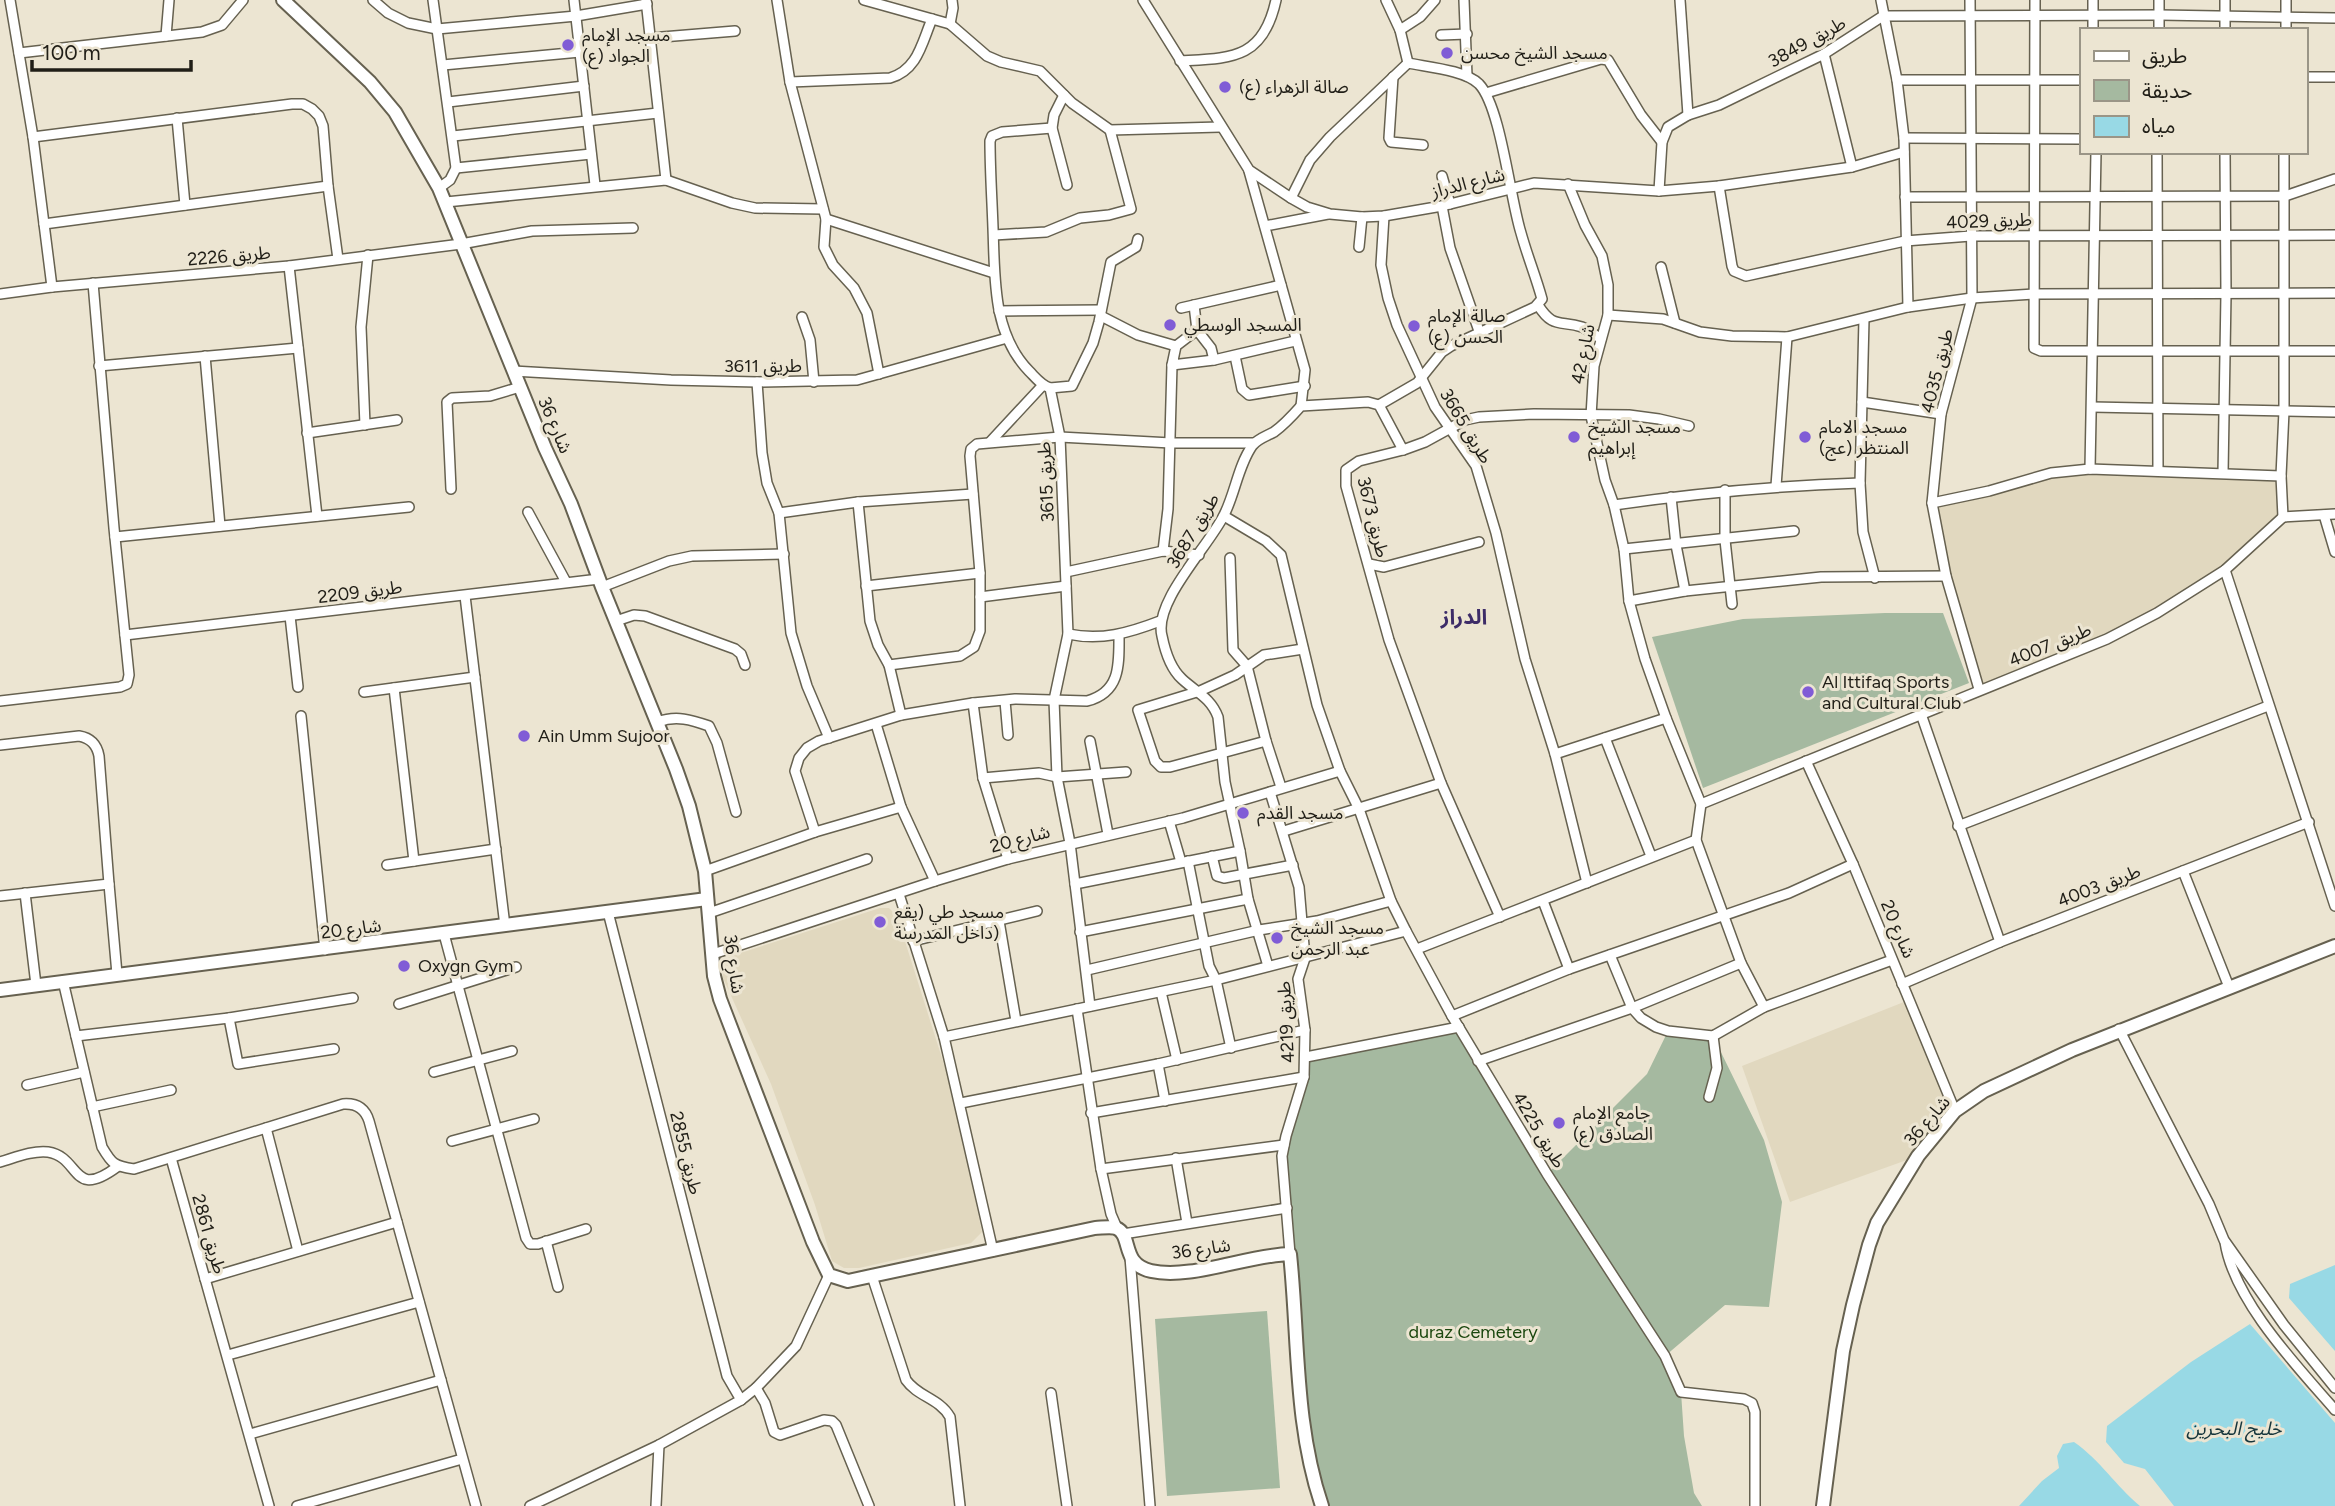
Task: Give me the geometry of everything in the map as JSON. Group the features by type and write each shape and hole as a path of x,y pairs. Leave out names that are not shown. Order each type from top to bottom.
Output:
{"street":[{"path":"10,0 33,137 52,287"},
{"path":"166,36 169,0"},
{"path":"19,53 202,32 222,25 243,0"},
{"name":"شارع 36","path":"283,0 370,82 387,102 446,202 513,371 571,504 689,806 705,871 714,976 720,999 813,1242 829,1275"},
{"path":"373,0 388,13 408,23 437,29 576,16 646,2 666,180"},
{"path":"433,0 456,168 450,180 439,188"},
{"path":"574,0 595,185"},
{"path":"777,0 790,82 824,214 824,247 828,257 854,288 867,313 879,374"},
{"path":"864,0 950,24 987,56 1040,71 1072,103 1110,130 1220,127"},
{"path":"950,24 952,0"},
{"name":"شارع الدراز","path":"1143,0 1249,170 1307,207 1330,214 1384,216 1446,205 1534,183 1658,191 1719,186 1852,167 1904,152"},
{"path":"1180,61 1229,58 1248,50 1268,23 1276,0"},
{"path":"1387,0 1400,30 1408,63"},
{"path":"1400,30 1420,17 1435,0"},
{"path":"1464,0 1467,76"},
{"path":"1679,0 1688,115"},
{"path":"1881,0 1897,80 1904,138 1908,307"},
{"name":"طريق 4035","path":"1970,0 1972,298 1941,414 1932,503 1946,576 1979,690"},
{"path":"2035,0 2034,348 2041,351 2335,351"},
{"path":"2093,0 2093,28"},
{"path":"2159,0 2159,28"},
{"path":"2225,0 2225,28"},
{"path":"2286,0 2286,28"},
{"path":"1883,16 2160,15 2335,18"},
{"name":"طريق 3849","path":"1662,142 1668,127 1688,115 1719,105 1824,54 1883,16"},
{"path":"790,82 890,78 898,75 913,63 932,19"},
{"path":"650,38 735,31"},
{"path":"1441,35 1467,34"},
{"path":"443,65 580,52"},
{"path":"1824,54 1852,167"},
{"path":"1486,93 1601,59 1608,60 1634,104 1662,142 1658,191"},
{"path":"1408,63 1467,76 1486,93 1544,315 1553,322 1582,328 1601,339"},
{"path":"1291,198 1310,160 1408,63"},
{"path":"1393,77 1389,138 1391,142 1423,145"},
{"path":"2307,77 2335,77"},
{"path":"1897,80 2080,80"},
{"path":"448,102 584,86"},
{"path":"1065,95 1054,115 1052,128 1067,185"},
{"path":"33,137 292,104 308,106 316,112 323,126 338,259"},
{"path":"453,136 658,113"},
{"path":"177,118 185,205"},
{"path":"1046,387 1024,366 1007,338 999,311 990,141 992,136 1002,132 1052,128"},
{"path":"993,235 1046,232 1080,218 1131,209 1110,130"},
{"path":"1904,138 2080,139"},
{"path":"456,168 591,154"},
{"path":"2090,469 2096,154"},
{"path":"2157,154 2158,470"},
{"path":"2223,474 2225,154"},
{"path":"2284,154 2284,411 2281,476 2283,517 2335,514"},
{"path":"889,665 954,657 970,651 979,636 980,573 970,452 976,444 1060,437 1171,443 1254,443 1276,431 1301,406 1305,370 1249,170"},
{"path":"1442,176 1450,248 1479,331"},
{"path":"1905,197 2285,196 2335,179"},
{"path":"446,202 666,180 732,203 755,208 824,214 995,273"},
{"name":"شارع 42","path":"1568,184 1585,225 1602,256 1608,285 1608,315 1594,366 1591,416 1624,550 1629,601 1645,659 1701,804"},
{"path":"44,224 328,186"},
{"name":"طريق 4029","path":"1719,186 1732,266 1739,274 1752,275 1905,241 1970,236 2335,235"},
{"path":"1265,226 1330,214"},
{"name":"طريق 3665","path":"1384,216 1381,254 1385,287 1397,325 1434,408 1476,466 1496,533 1525,659 1555,754 1587,883"},
{"path":"1359,247 1362,217"},
{"path":"461,244 532,231 633,228"},
{"path":"990,442 1046,387 1072,386 1093,343 1111,262 1136,247 1138,239"},
{"name":"طريق 2226","path":"0,294 289,266 461,244"},
{"path":"365,425 360,327 368,256"},
{"path":"289,266 317,516"},
{"path":"1661,267 1675,323"},
{"path":"0,701 127,684 129,675 93,283"},
{"path":"1181,308 1281,285"},
{"path":"1608,315 1646,317 1700,332 1787,337 1908,307 1972,298 2034,294 2335,293"},
{"path":"1301,406 1368,402 1379,405 1410,390 1442,352 1479,331 1540,304"},
{"path":"1194,305 1197,330 1211,348 1214,360"},
{"path":"999,311 1101,313 1138,335 1176,346"},
{"path":"802,317 810,340 814,382"},
{"path":"1864,319 1860,483 1863,532 1875,578"},
{"path":"1163,551 1168,509 1172,365 1176,346 1197,330"},
{"path":"1776,486 1787,337"},
{"name":"طريق 3611","path":"513,371 671,380 857,380 1007,338"},
{"path":"1172,365 1214,360 1295,341"},
{"path":"99,366 298,348"},
{"path":"205,356 220,526"},
{"path":"1234,356 1242,389 1249,395 1305,386"},
{"path":"757,382 761,453 767,484 779,513 791,633 807,686 829,737"},
{"path":"452,489 447,402 452,398 501,394 520,387"},
{"name":"طريق 3615","path":"1046,387 1060,437 1068,635 1054,700 1057,777 1076,884 1090,1006"},
{"path":"1862,402 1941,414"},
{"path":"1379,405 1403,450"},
{"path":"2092,407 2335,412"},
{"name":"طريق 3673","path":"1500,917 1441,783 1389,640 1346,486 1346,470 1359,461 1425,442 1465,420 1479,417 1534,414 1644,417 1689,426"},
{"path":"307,433 397,420"},
{"name":"طريق 3687","path":"1160,621 1173,594 1224,516 1254,443"},
{"path":"1932,503 1989,491 2050,473 2090,469 2281,476"},
{"path":"1614,505 1725,490 1860,483"},
{"path":"1725,490 1725,540 1732,604"},
{"path":"779,513 858,502 973,494"},
{"path":"1671,497 1685,592"},
{"path":"858,502 872,629 889,665 901,715"},
{"path":"115,537 409,507"},
{"path":"528,512 566,582"},
{"path":"2324,515 2335,552"},
{"name":"طريق 4225","path":"1224,516 1266,541 1281,555 1317,705 1340,771 1359,809 1391,901 1478,1061 1547,1174 1665,1356 1681,1392 1744,1399 1752,1403 1755,1412 1755,1506"},
{"name":"طريق 4007","path":"1701,804 2107,639 2157,613 2225,570 2283,517"},
{"path":"1624,550 1794,531"},
{"path":"1368,564 1384,567 1479,542"},
{"path":"1066,572 1163,551 1199,555"},
{"name":"طريق 2209","path":"125,635 566,582 600,583 692,556 784,554"},
{"path":"1230,558 1233,650 1247,666 1266,741 1282,788"},
{"path":"2225,570 2335,906"},
{"path":"866,586 980,573"},
{"path":"1629,601 1731,586 1821,577 1946,576"},
{"path":"980,597 1066,586"},
{"path":"465,596 505,926"},
{"path":"616,621 634,615 645,616 735,649 741,654 745,666"},
{"path":"290,616 298,687"},
{"path":"1068,635 1119,635 1160,621 1161,634 1175,671 1183,681 1200,691 1216,710 1221,754 1248,899 1269,966"},
{"path":"815,832 795,771 799,758 807,748 829,737 901,715 1005,701 1087,701 1098,698 1109,689 1116,676 1119,635"},
{"path":"1266,741 1170,767 1161,767 1155,761 1139,710 1200,691 1236,675 1264,655 1303,649"},
{"path":"364,692 475,677"},
{"path":"394,688 414,861"},
{"path":"1005,701 1008,735"},
{"path":"973,704 983,778 1008,859"},
{"path":"1958,826 2268,706"},
{"path":"1921,714 2000,942"},
{"path":"301,716 325,950"},
{"path":"658,722 668,718 682,718 709,726 717,743 736,812"},
{"path":"1555,754 1666,718"},
{"path":"876,724 901,807 935,881"},
{"path":"0,745 79,736 86,737 95,745 99,756 117,974"},
{"path":"1605,738 1650,856"},
{"path":"1090,741 1108,834"},
{"name":"شارع 20","path":"1806,761 1853,864 1955,1111"},
{"name":"شارع 20","path":"713,954 1008,859 1168,821 1340,771"},
{"path":"983,778 1039,773 1057,777 1126,772"},
{"path":"1283,831 1441,783"},
{"name":"طريق 4219","path":"1269,792 1300,887 1305,958 1298,979 1306,1030 1304,1077 1284,1145 1283,1167 1290,1254"},
{"path":"1701,804 1696,840 1726,915 1741,963 1765,1007"},
{"path":"705,871 815,832 901,807"},
{"path":"1168,821 1184,862 1209,966 1216,980 1231,1048"},
{"name":"طريق 4003","path":"1902,984 2000,942 2309,822"},
{"path":"1417,949 1696,840"},
{"path":"387,865 496,849"},
{"path":"1076,884 1240,851"},
{"path":"1212,856 1220,877 1293,865"},
{"path":"708,906 867,859"},
{"path":"1452,1017 1569,969 1790,893 1853,864"},
{"path":"2183,871 2229,987"},
{"path":"0,896 109,884"},
{"path":"25,893 36,985"},
{"path":"899,894 944,1037 993,1251"},
{"path":"1080,932 1248,899"},
{"path":"1087,970 1259,930 1351,913 1391,901"},
{"path":"1543,901 1569,969"},
{"name":"شارع 20","path":"0,990 608,912 708,906"},
{"path":"913,942 1037,911"},
{"name":"طريق 2855","path":"608,912 727,1376 741,1400"},
{"path":"999,921 1016,1021"},
{"path":"944,1037 1216,980 1406,932"},
{"path":"444,934 526,1238 530,1244 586,1229"},
{"name":"شارع 36","path":"1823,1506 1843,1351 1873,1234 1918,1156 1955,1111 1984,1091 2008,1079 2119,1030 2335,946"},
{"path":"1610,955 1632,1008 1641,1018 1668,1031 1713,1036 1765,1007 1892,960"},
{"path":"1478,1061 1632,1008 1741,963"},
{"path":"399,1004 516,967"},
{"path":"63,981 102,1147 109,1160 117,1167 134,1169 343,1104 359,1107 369,1121 476,1506"},
{"path":"1161,992 1177,1059"},
{"path":"76,1037 229,1018 353,998"},
{"path":"1077,1009 1101,1170 1111,1214 1130,1257 1150,1506"},
{"path":"229,1018 238,1064 334,1049"},
{"path":"1306,1057 1459,1027"},
{"path":"961,1102 1158,1064 1306,1030"},
{"path":"2119,1030 2209,1204 2224,1240 2229,1261 2250,1302 2291,1359 2335,1410"},
{"path":"1709,1097 1717,1068 1713,1036"},
{"path":"434,1072 512,1051"},
{"path":"1158,1064 1165,1101"},
{"path":"27,1085 84,1072"},
{"path":"1091,1113 1304,1077"},
{"path":"92,1107 171,1090"},
{"path":"452,1141 534,1119"},
{"path":"266,1128 299,1251"},
{"path":"1101,1170 1284,1145"},
{"path":"0,1162 46,1151 57,1155 84,1179 91,1181 102,1178 117,1167"},
{"name":"طريق 2861","path":"171,1158 269,1506"},
{"path":"1176,1158 1187,1223"},
{"path":"530,1506 659,1446 741,1400 796,1346 829,1275 848,1280 872,1276 1095,1228 1120,1231 1287,1208"},
{"path":"205,1279 397,1222"},
{"path":"2224,1240 2291,1334 2335,1388"},
{"path":"546,1241 558,1287"},
{"path":"1290,1254 1297,1381 1303,1430 1312,1476 1322,1506"},
{"name":"شارع 36","path":"1130,1257 1136,1265 1152,1271 1173,1271 1204,1268 1268,1255 1290,1254"},
{"path":"872,1276 906,1380 914,1390 937,1402 950,1417 960,1506"},
{"path":"228,1355 419,1302"},
{"path":"250,1434 441,1380"},
{"path":"756,1388 765,1403 774,1432 780,1435 824,1420 832,1420 869,1506"},
{"path":"1051,1393 1067,1506"},
{"path":"656,1506 659,1446"},
{"path":"297,1506 463,1459"}],"shaded area":[{"path":"2051,473 2281,476 2283,517 2225,570 2157,613 1979,689 1932,503"},
{"path":"880,908 889,908 897,916 953,1093 982,1232 971,1243 859,1268 844,1268 832,1261 815,1205 771,1084 723,978 722,963 728,957"},
{"path":"1909,1000 1955,1111 1918,1156 1790,1202 1742,1066"}],"green space":[{"name":"Al Ittifaq Sports and Cultural Club","path":"1943,613 1969,683 1703,788 1652,637 1743,619"},
{"name":"duraz Cemetery","path":"1459,1027 1547,1174 1647,1074 1668,1031 1713,1036 1764,1140 1782,1202 1769,1307 1725,1305 1665,1356 1681,1392 1684,1436 1694,1493 1702,1506 1328,1506 1312,1477 1284,1145 1306,1057"},
{"path":"1267,1311 1280,1488 1167,1496 1155,1319"}],"water":[{"path":"2335,1265 2335,1351 2289,1298 2290,1284"},
{"name":"خليج البحرين","path":"2250,1324 2335,1423 2335,1506 2174,1506 2145,1469 2124,1463 2106,1442 2107,1426 2191,1362"},
{"path":"2074,1442 2140,1506 2019,1506 2042,1481 2059,1468 2057,1456 2063,1444"}],"place":[{"name":"مسجد الإمام الجواد (ع)","path":"568,45"},
{"name":"مسجد الشيخ محسن","path":"1447,53"},
{"name":"(ع) صالة الزهراء","path":"1225,87"},
{"name":"المسجد الوسطي","path":"1170,325"},
{"name":"صالة الإمام الحسن (ع)","path":"1414,326"},
{"name":"مسجد الشيخ إبراهيم","path":"1574,437"},
{"name":"مسجد الامام المنتظر (عج)","path":"1805,437"},
{"name":"Al Ittifaq Sports and Cultural Club","path":"1808,692"},
{"name":"Ain Umm Sujoor","path":"524,736"},
{"name":"مسجد القدم","path":"1243,813"},
{"name":"مسجد طي (يقع داخل المدرسة)","path":"880,922"},
{"name":"مسجد الشيخ عبد الرحمن","path":"1277,938"},
{"name":"Oxygn Gym","path":"404,966"},
{"name":"جامع الإمام الصادق (ع)","path":"1559,1123"}],"district":[{"name":"الدراز","path":"1464,616"}]}
